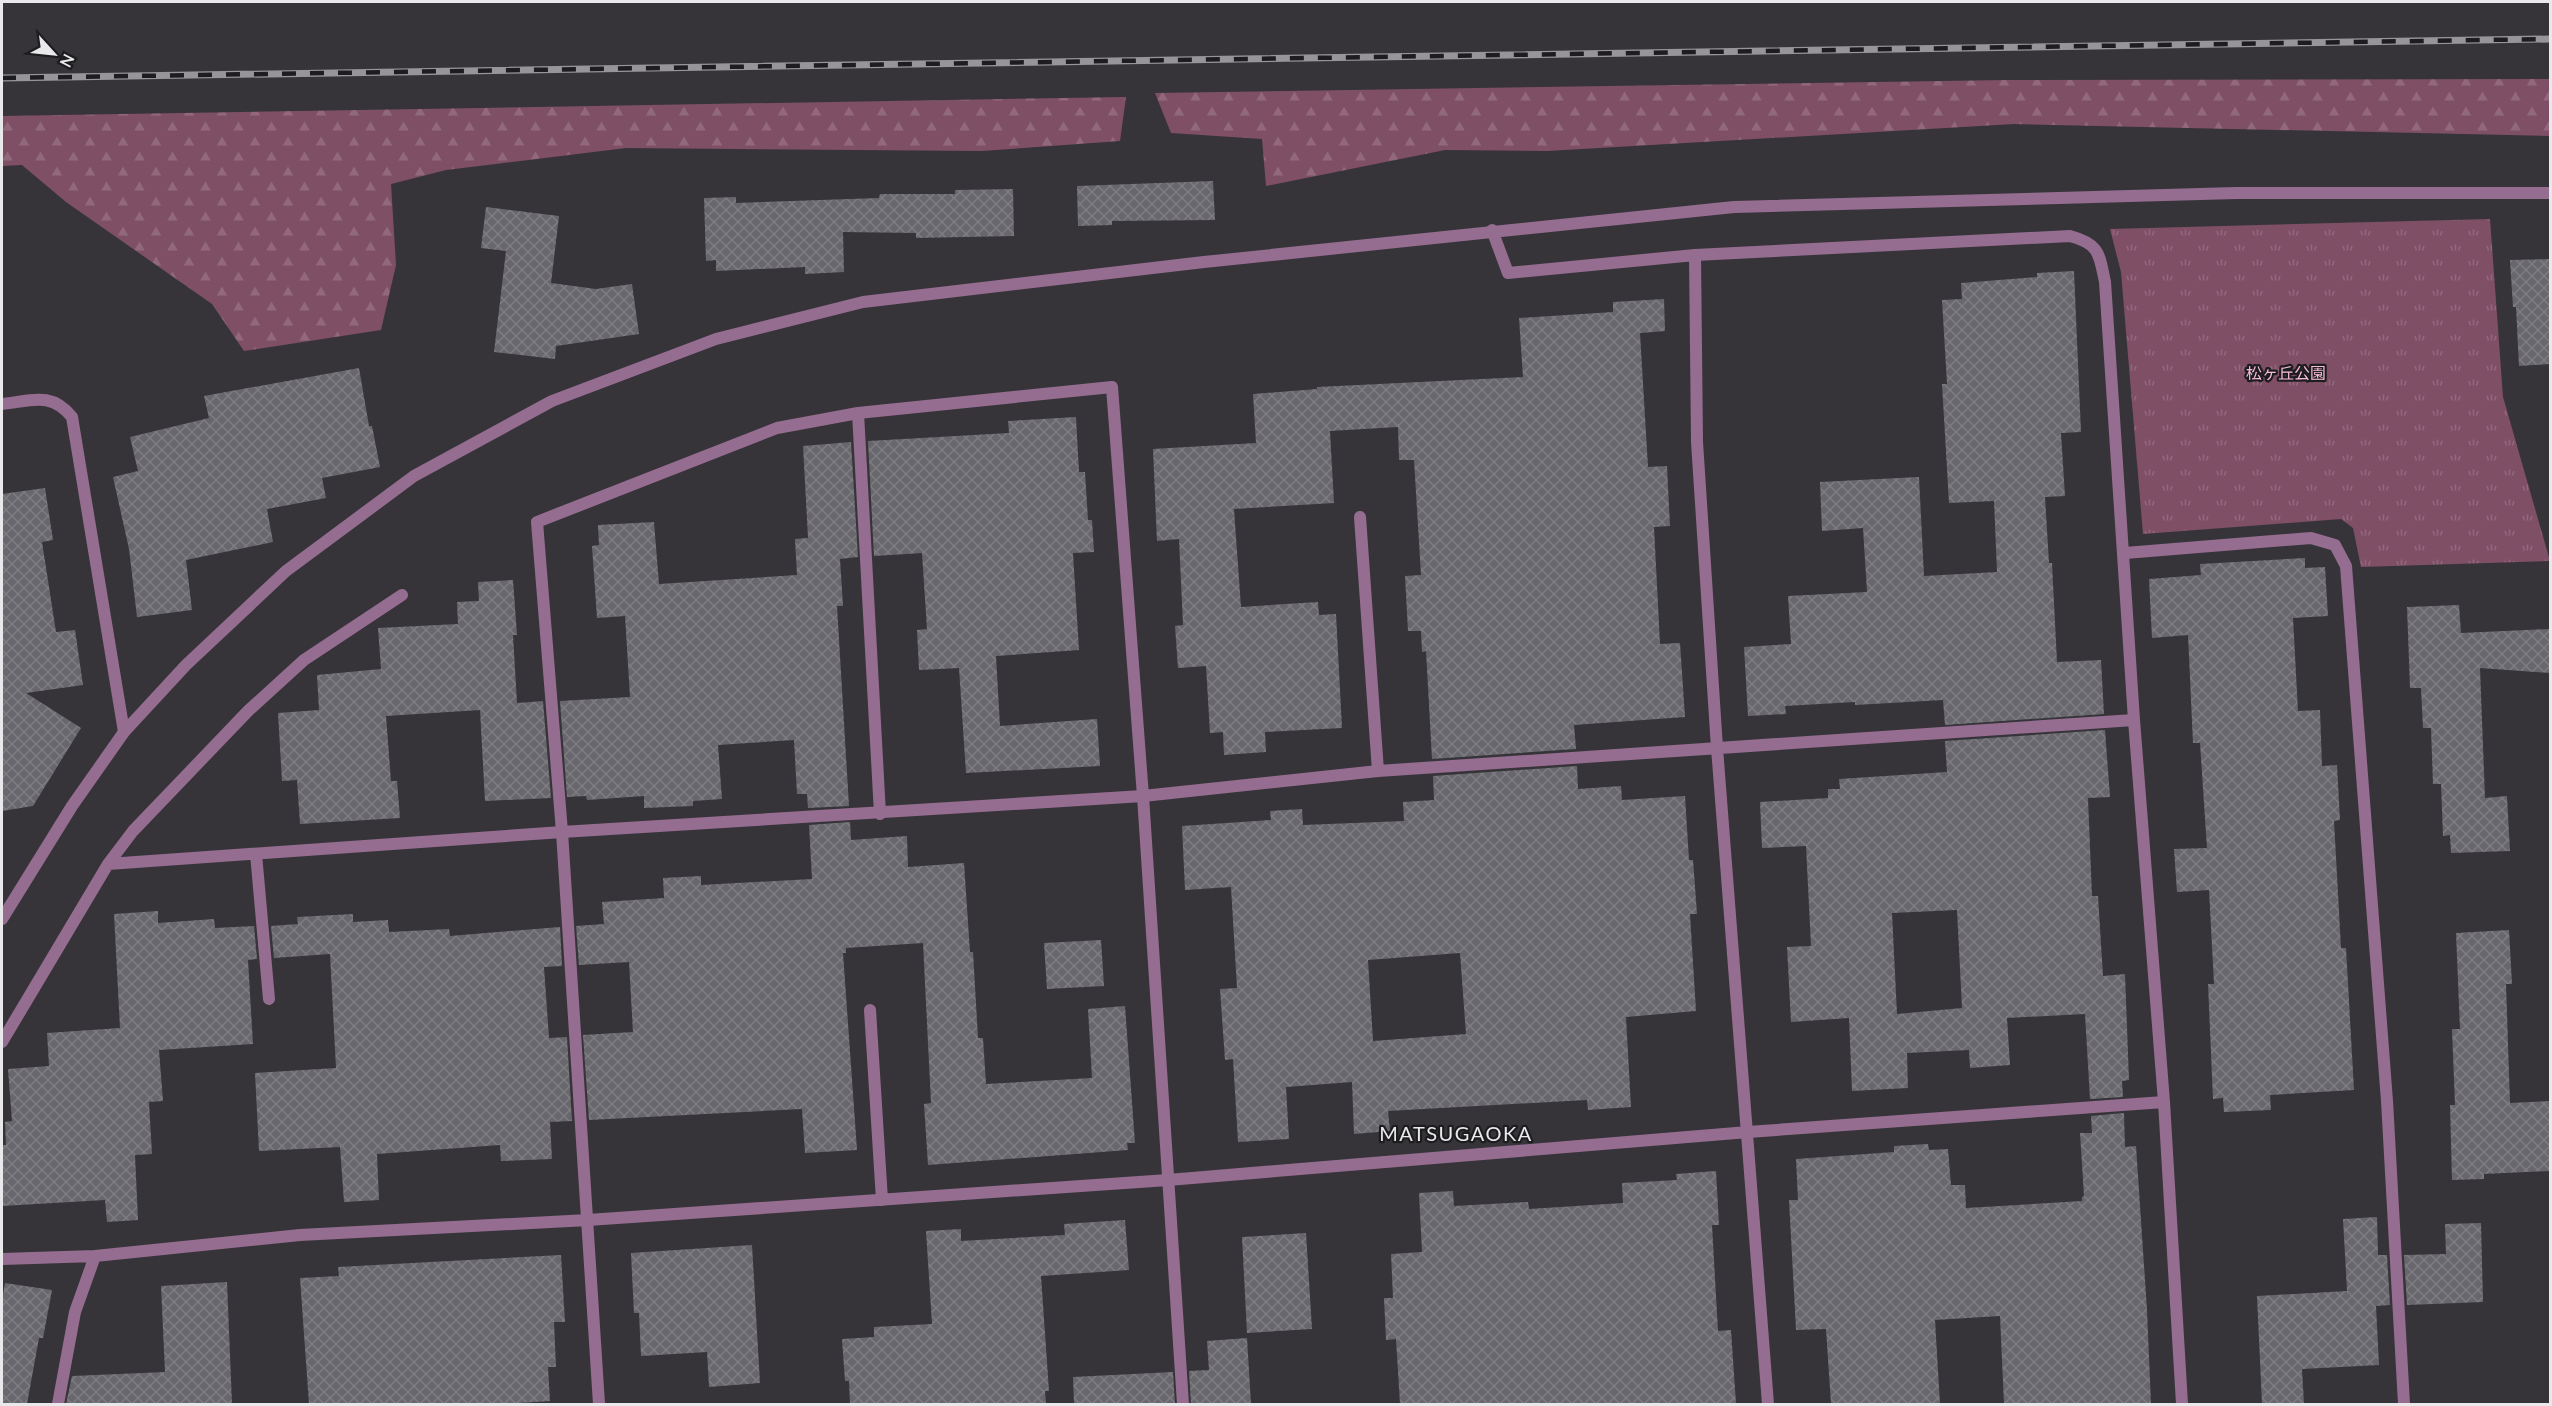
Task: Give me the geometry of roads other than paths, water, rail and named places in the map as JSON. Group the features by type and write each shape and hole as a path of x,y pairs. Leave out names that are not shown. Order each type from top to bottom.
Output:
{"street":[{"path":"2,919 72,806 124,732 186,665 286,571 414,476 552,401 716,339 863,302 1492,230 1734,207 2236,193 2550,193"},
{"path":"1492,230 1508,273 1695,255 2070,236 2088,241 2099,256 2105,282 2125,553 2134,720 2164,1102 2182,1404"},
{"path":"1695,255 1697,442 1717,748 1768,1404"},
{"path":"599,1404 562,832 537,522 777,428 858,413 1112,387 1143,796 1183,1404"},
{"path":"2,404 44,399 62,404 72,417 124,732"},
{"path":"858,413 880,814"},
{"path":"1360,517 1378,771"},
{"path":"2125,553 2311,538 2335,545 2346,567 2387,1101 2404,1404"},
{"path":"2,1042 108,864 133,831 264,696 304,660 402,596"},
{"path":"108,864 562,832 1143,796 1378,771 2134,720"},
{"path":"256,854 269,999"},
{"path":"870,1010 882,1200"},
{"path":"2,1259 95,1256 300,1235 588,1220 1168,1180 1748,1132 2164,1102"},
{"path":"58,1404 75,1312 95,1256"}],"railway":[{"path":"2,78 2550,39"}],"district":[{"name":"MATSUGAOKA","path":"1456,1134"}],"park label":[{"name":"松ヶ丘公園","path":"2286,373"}]}
